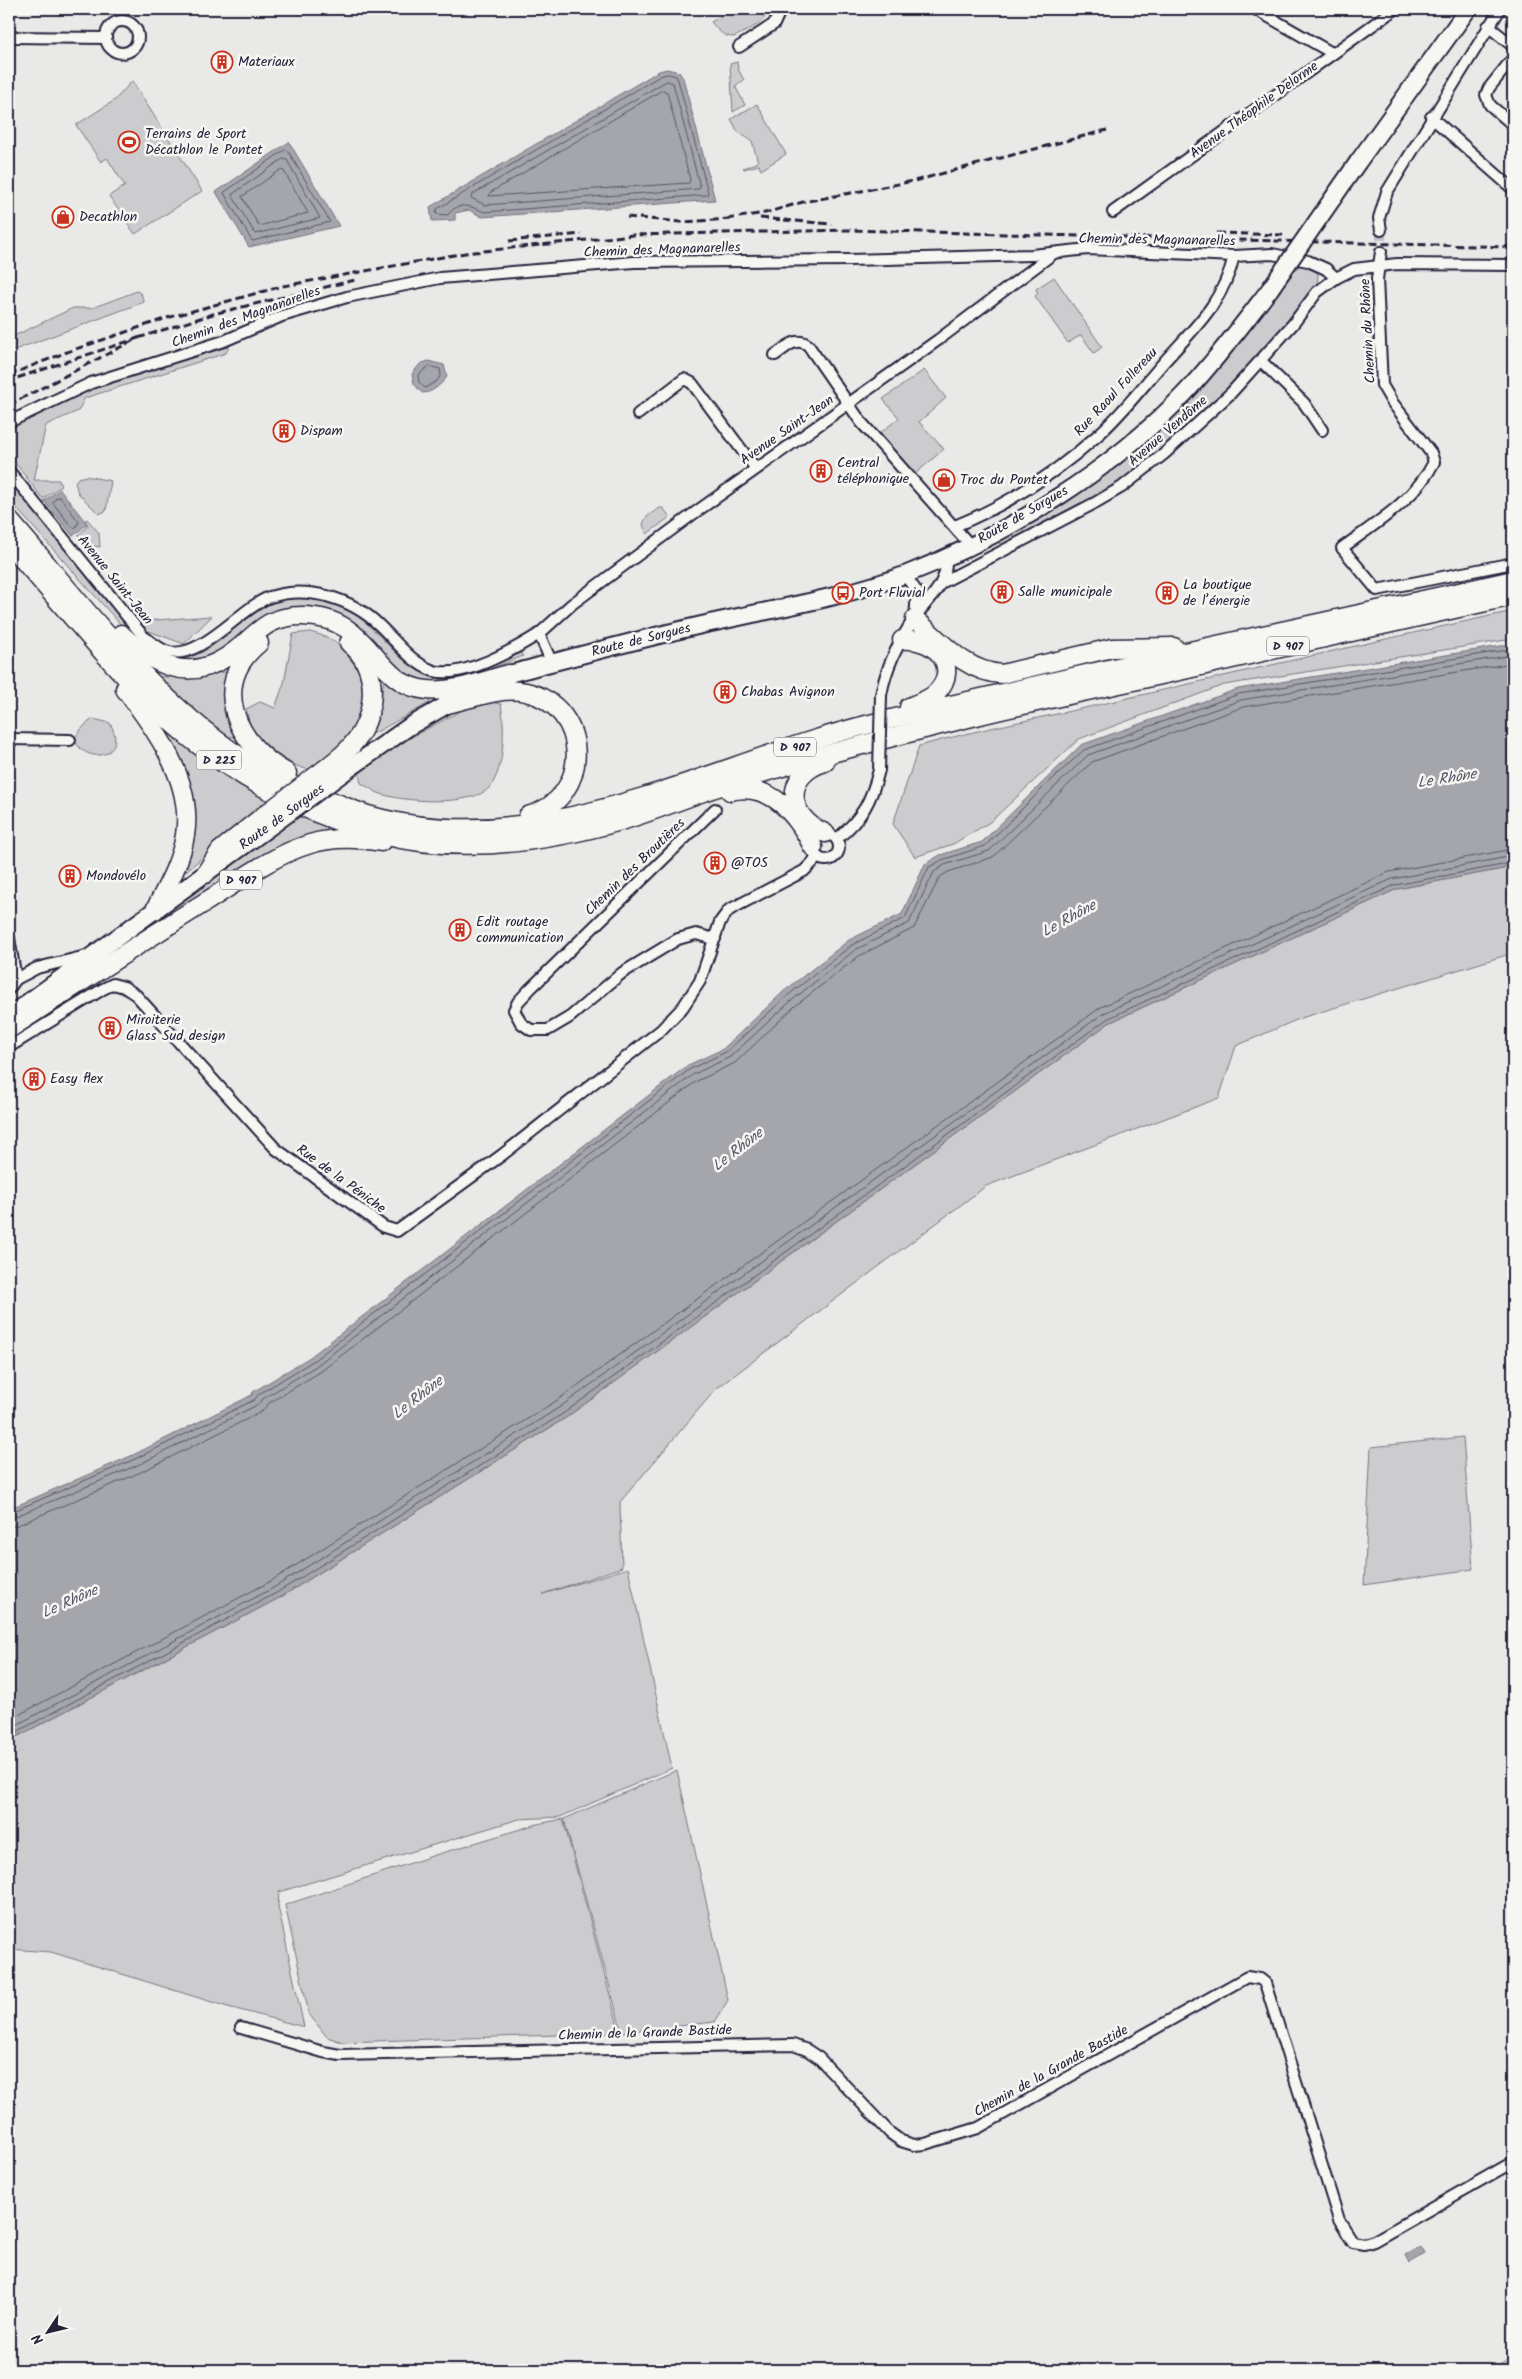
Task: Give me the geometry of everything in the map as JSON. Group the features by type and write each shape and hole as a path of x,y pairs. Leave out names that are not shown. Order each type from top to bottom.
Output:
{"highway":[{"name":"D 225","path":"9,520 130,659 168,698 203,729 264,771 363,813"},
{"name":"D 225","path":"9,544 157,709 232,770 278,795 380,834 453,845 504,843"},
{"name":"D 225","path":"46,563 134,646 160,664 174,668 205,667 228,656 250,636 269,624 292,616 304,616 323,618 350,630 361,639 391,674 405,685 439,690 509,674"},
{"name":"D 907","path":"205,874 220,851 268,820 336,770 352,745 369,712 373,691 371,679 363,659 353,646 340,636 326,629 301,627 267,636 250,650 234,677 232,702 240,728 256,748 279,768 339,797 363,813 407,823 448,828 501,828 558,820 625,803 752,760 867,725 1513,580"},
{"name":"D 907","path":"9,1029 267,864 310,844 339,838 410,848 465,853 490,851 504,843 550,838 625,820 730,783 819,756 978,715 1513,596"},
{"name":"D 225","path":"60,603 144,714 173,765 182,790 185,834 174,869 155,910"},
{"path":"914,618 968,664 992,673 1008,673 1112,648 1138,646 1161,649 1207,642 1234,642"},
{"path":"867,725 928,699 936,693 944,679 943,661 935,647 915,639 902,640"},
{"path":"363,813 383,811 427,819 476,821 517,819 541,812 557,801 571,782 576,760 573,734 563,716 544,699 527,692 505,692 448,704"},
{"path":"831,836 808,825 797,809 794,789 806,771 820,763 978,715"},
{"path":"625,820 639,822 731,790 750,788 773,797 787,809 804,829 816,852"}],"main road":[{"name":"Route de Sorgues","path":"336,770 472,690 509,674 676,630 843,593 905,575 971,546 1038,510 1080,481 1142,432 1185,393 1228,344 1270,289 1468,9"},
{"name":"D 907","path":"9,1016 205,874"}],"street":[{"path":"739,47 774,24 779,13 784,9"},
{"path":"1255,9 1332,53"},
{"name":"Avenue Théophile Delorme","path":"1113,212 1395,9"},
{"path":"1381,230 1379,218 1384,197 1431,117 1500,9"},
{"path":"1488,26 1513,46"},
{"path":"9,37 106,38"},
{"path":"1513,58 1489,88 1486,95 1490,105 1513,125"},
{"path":"1431,117 1513,189"},
{"name":"Chemin des Magnanarelles","path":"9,422 91,383 224,341 282,316 347,297 440,278 634,262 850,260 1054,253 1088,250 1234,256 1272,254 1308,261 1326,269 1336,278"},
{"name":"Chemin du Rhône","path":"1381,252 1377,279 1382,385 1392,402 1431,453 1434,462 1418,488 1373,526 1342,548 1377,590 1513,563"},
{"name":"Avenue Saint-Jean","path":"9,471 143,636 166,651 190,650 211,638 269,597 305,592 344,601 377,623 409,655 433,670 447,672 462,670 512,651 539,634 572,604 1054,253"},
{"name":"Rue Raoul Follereau","path":"955,526 974,519 1027,489 1100,434 1214,306 1230,274 1234,256"},
{"name":"Avenue Vendôme","path":"943,582 1122,487 1201,422 1261,362 1317,292 1336,278 1354,269 1379,266 1427,263 1513,265"},
{"path":"775,355 796,341 802,341 808,345 868,430 971,546"},
{"path":"1261,362 1304,403 1322,430"},
{"path":"638,414 684,379 692,383 756,469"},
{"path":"715,939 720,922 729,910 804,871 816,852 816,838 831,836 853,825 865,809 874,790 878,770 881,695 889,662 914,618 943,582 946,564 942,559"},
{"path":"905,575 917,592 914,618"},
{"path":"917,592 936,591"},
{"path":"539,634 552,663"},
{"path":"9,739 70,740"},
{"name":"Chemin des Broutières","path":"715,809 530,989 518,1002 514,1010 521,1023 531,1030 548,1030 570,1017 622,973 678,939 696,934 715,939"},
{"path":"816,852 827,860 836,856 839,848 831,836"},
{"path":"9,938 16,979"},
{"name":"Rue de la Péniche","path":"9,1048 103,988 113,984 124,986 136,995 170,1031 276,1149 384,1228 397,1231 510,1149 661,1030 683,1007 700,981 715,939"},
{"path":"9,989 16,979 38,968 94,954"},
{"name":"Chemin de la Grande Bastide","path":"241,2028 323,2052 340,2055 793,2044 819,2058 890,2133 901,2141 914,2145 925,2144 978,2128 1248,1977 1253,1976 1265,1983 1339,2220 1353,2242 1364,2244 1374,2241 1513,2162"}],"shaded area":[{"path":"732,9 736,13 744,9 768,9 767,14 760,22 734,37 730,37 718,30 711,22"},
{"path":"737,62 738,69 744,80 735,86 745,105 733,112 730,64"},
{"name":"Terrains de Sport Décathlon le Pontet","path":"132,81 202,191 135,234 109,196 125,186 107,158 101,162 76,125 115,100"},
{"path":"757,104 786,154 761,170 759,165 744,169 758,162 752,141 738,132 731,119"},
{"path":"1301,263 1315,268 1318,275 1317,284 1298,312 1254,365 1204,413 1152,457 1098,497 1080,503 1001,545 998,542 1008,533 1111,471 1145,443 1186,404 1223,364"},
{"path":"1054,277 1102,347 1094,353 1081,335 1068,343 1035,296 1038,293 1036,289"},
{"path":"137,291 141,294 144,302 9,352 9,328 14,336 73,308 92,308"},
{"path":"232,341 226,353 85,398 78,411 46,425 34,480 59,480 61,486 43,499 9,455 9,428 35,414 90,389"},
{"path":"924,370 946,398 919,422 944,449 915,474 880,433 899,418 883,399"},
{"path":"86,476 111,481 106,511 99,514 78,493 75,482 78,478"},
{"path":"9,477 133,632 153,649 164,655 178,659 192,656 206,650 245,620 270,604 292,598 315,597 334,601 351,610 410,665 425,674 442,679 472,673 521,653 523,656 461,681 441,686 406,681 350,623 257,622 219,656 178,665 131,636 9,500"},
{"path":"660,508 663,508 670,517 647,534 643,525 645,519"},
{"path":"87,519 99,533 100,547 87,545 78,535 88,526 85,520"},
{"path":"1513,611 1513,639 1224,685 1079,739 990,822 953,844 915,857 893,824 919,746 991,728"},
{"path":"212,616 184,644 146,630 142,621"},
{"path":"310,632 330,639 342,647 358,670 364,693 359,715 347,736 326,761 309,769 287,761 263,742 252,729 246,709 260,702 275,708 284,683 293,634"},
{"path":"228,672 225,708 234,736 226,738 213,729 158,677 206,676"},
{"path":"387,680 404,693 430,699 429,703 373,734 384,681"},
{"path":"481,700 501,704 503,747 499,769 490,787 469,798 436,801 388,796 378,793 361,783 358,770 378,755"},
{"path":"157,718 184,743 212,764 272,801 181,875 190,830"},
{"path":"93,719 110,723 115,735 114,744 110,751 103,754 86,753 79,747 74,738"},
{"path":"302,815 341,832 104,959 279,831"},
{"path":"1513,867 1513,953 1301,1018 1236,1046 1219,1098 986,1186 716,1389 620,1502 622,1567 543,1594 628,1568 672,1768 560,1817 519,1819 279,1892 278,1906 304,2027 228,2007 51,1952 9,1949 9,1741 281,1597 567,1417 1109,1023 1397,889"},
{"path":"1463,1437 1473,1569 1364,1585 1371,1447"},
{"path":"677,1770 728,2000 715,2022 622,2032 564,1819"},
{"path":"563,1819 620,2033 342,2042 327,2037 309,2014 285,1905 432,1856 537,1824"},
{"path":"1513,2356 1513,2370 1487,2370"}],"water":[{"path":"667,69 679,72 683,78 715,200 482,217 469,210 455,213 455,220 432,221 430,207 659,71"},
{"path":"289,142 339,226 249,247 216,192"},
{"path":"428,361 444,365 447,377 433,390 422,393 414,384 412,374 420,364"},
{"path":"60,489 87,524 73,536 44,501"},
{"name":"Le Rhône","path":"1513,644 1513,867 1397,889 1109,1023 567,1417 281,1597 9,1741 9,1509 133,1455 252,1395 253,1392 310,1357 688,1065 723,1049 783,992 849,940 902,914 925,864 940,855 982,842 1081,745 1238,689"},
{"path":"1421,2247 1425,2254 1410,2263 1406,2255"}],"tunnel":[{"path":"1381,230 1381,252"}],"railway":[{"path":"727,219 765,213 803,202 914,181 1107,130"},
{"path":"627,217 681,222 732,219"},
{"path":"760,218 832,224"},
{"path":"9,375 67,352 167,318 283,286 465,253 633,235 848,230 1513,247"},
{"path":"1216,233 1283,235"},
{"path":"509,241 581,234"},
{"path":"138,338 213,314 355,280"},
{"path":"9,405 138,338 17,378"}],"place":[{"name":"Materiaux","path":"222,62"},
{"name":"Terrains de Sport Décathlon le Pontet","path":"129,142"},
{"name":"Decathlon","path":"63,217"},
{"name":"Dispam","path":"284,431"},
{"name":"Central téléphonique","path":"821,471"},
{"name":"Troc du Pontet","path":"944,480"},
{"name":"Salle municipale","path":"1002,592"},
{"name":"Port Fluvial","path":"843,593"},
{"name":"La boutique de l’énergie","path":"1167,593"},
{"name":"Chabas Avignon","path":"725,692"},
{"name":"@TOS","path":"715,863"},
{"name":"Mondovélo","path":"70,876"},
{"name":"Edit routage communication","path":"460,930"},
{"name":"Miroiterie Glass Sud design","path":"110,1028"},
{"name":"Easy flex","path":"34,1079"}]}
